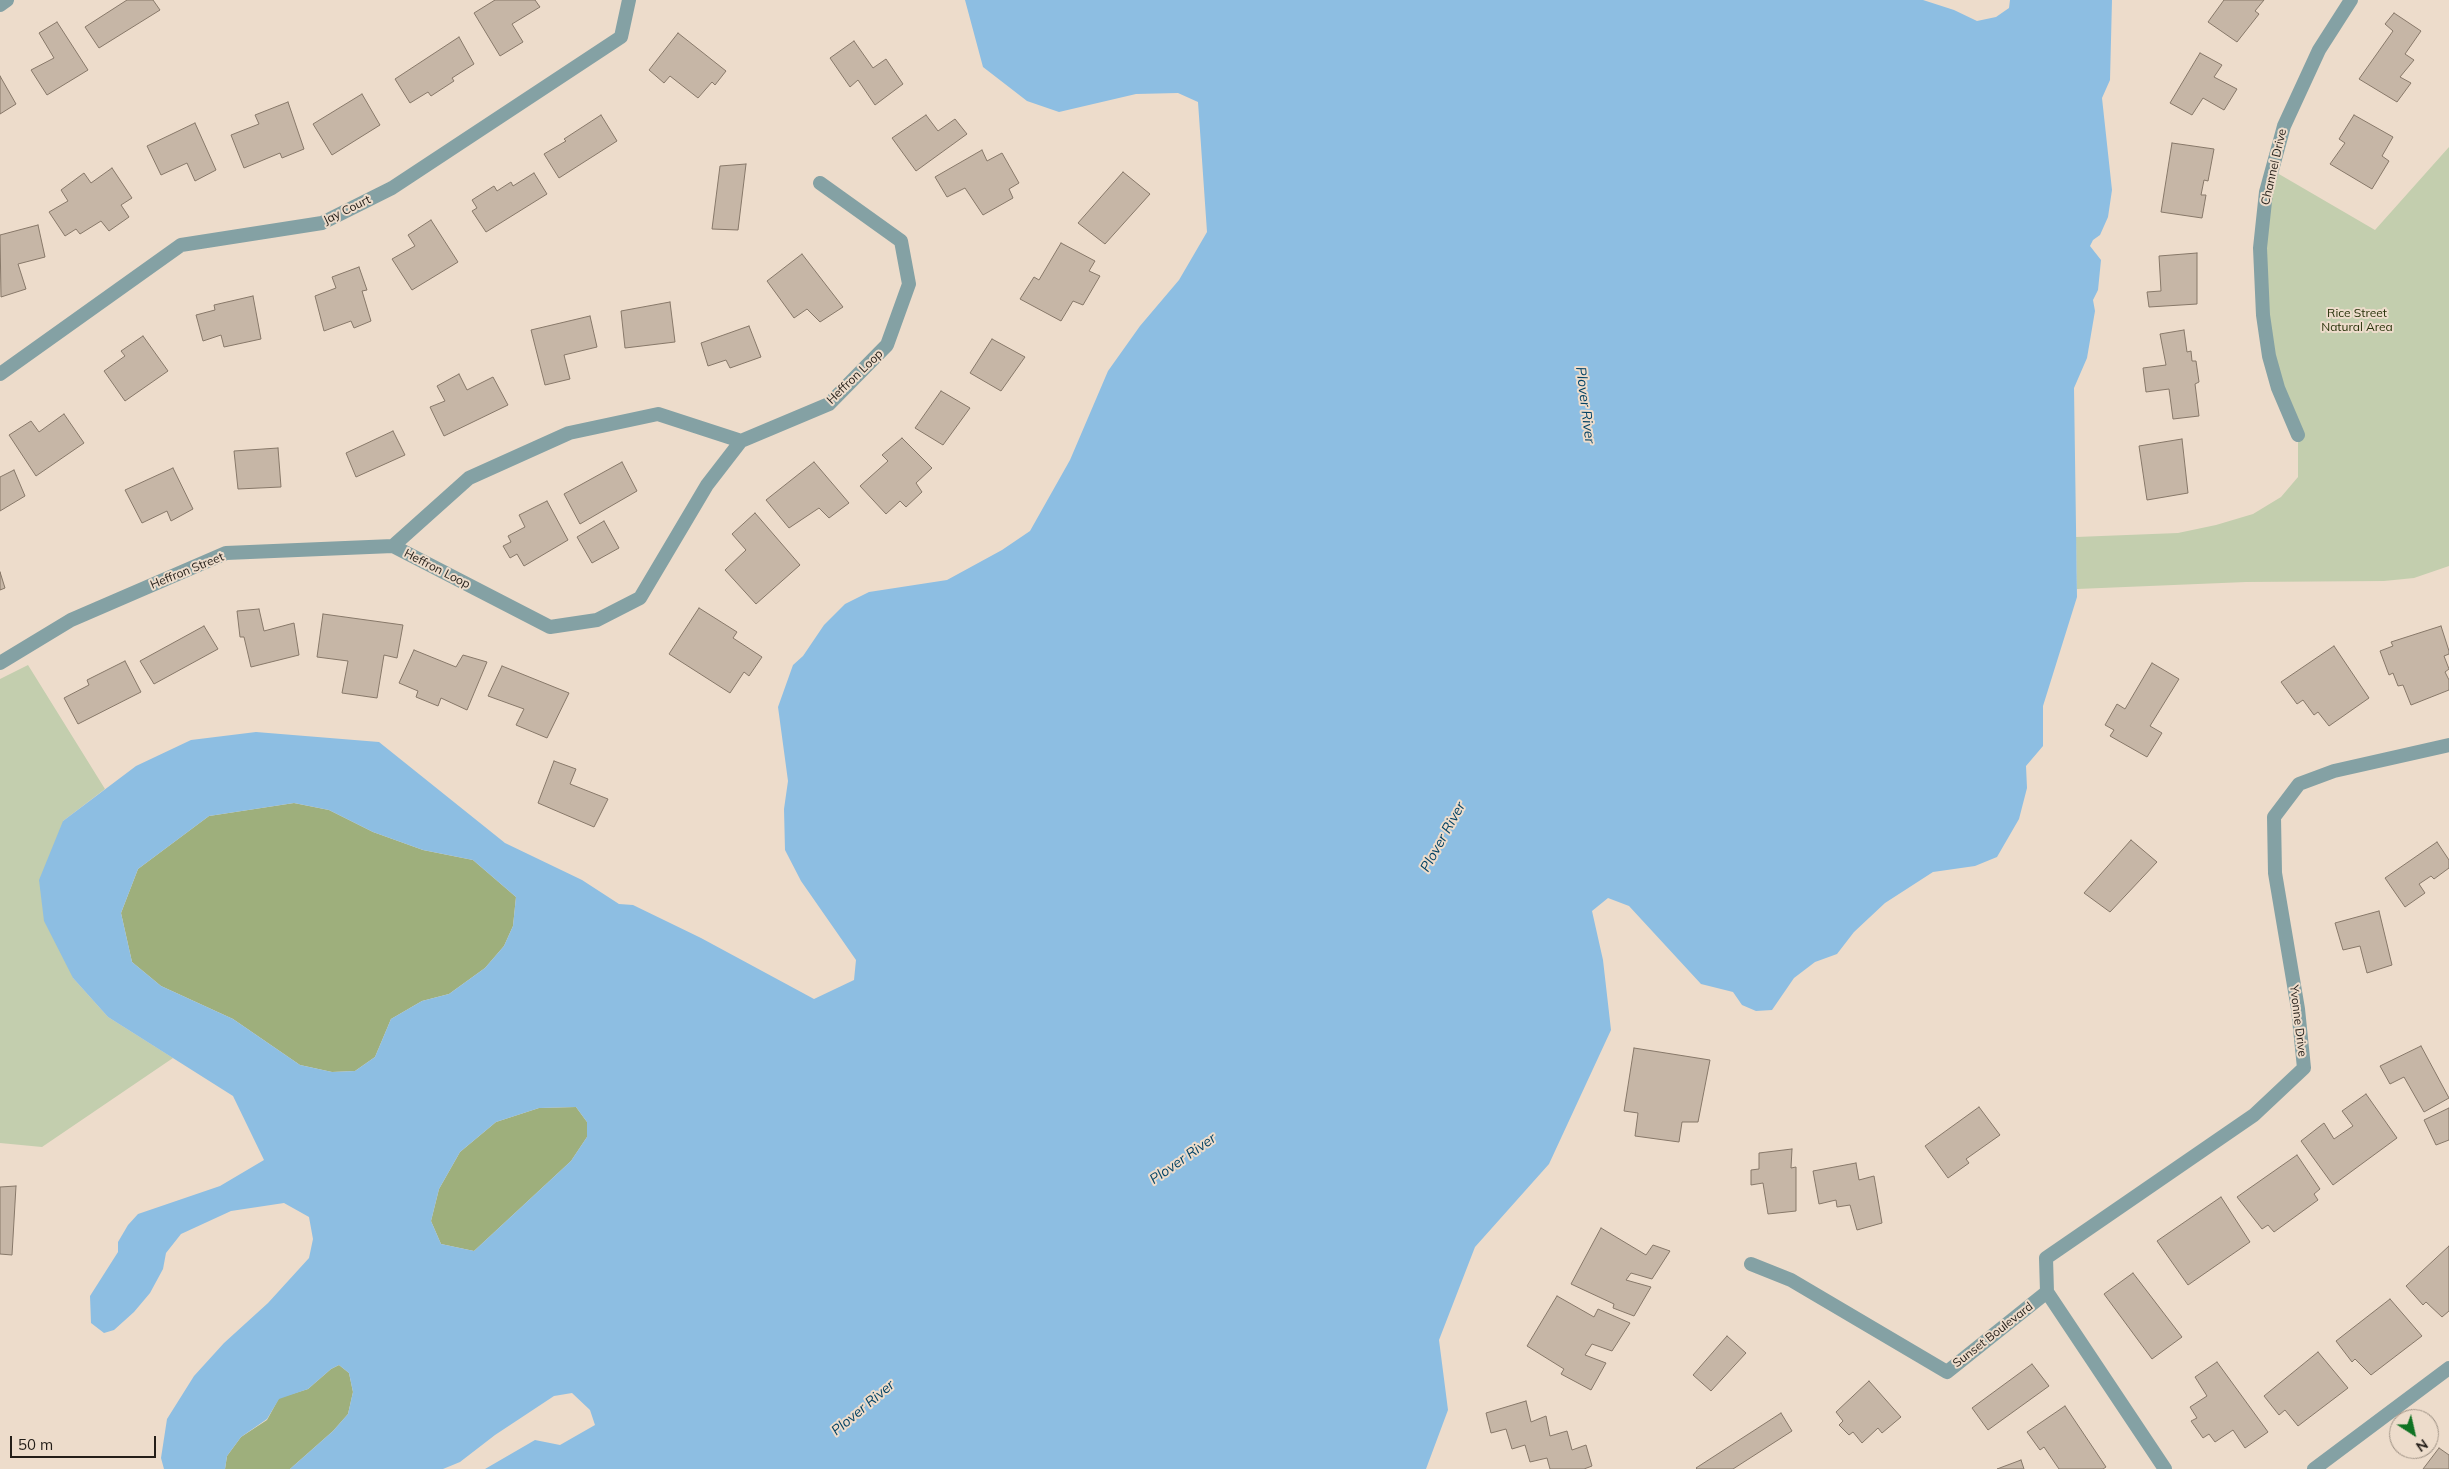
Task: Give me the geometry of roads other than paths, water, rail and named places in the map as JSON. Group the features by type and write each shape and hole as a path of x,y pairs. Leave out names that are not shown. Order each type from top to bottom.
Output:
{"street":[{"path":"0,4 7,0"},
{"name":"Jay Court","path":"0,374 181,245 322,223 392,188 621,37 629,0"},
{"name":"Channel Drive","path":"2298,435 2278,388 2269,356 2263,315 2260,248 2266,192 2284,126 2319,50 2351,0"},
{"name":"Heffron Loop","path":"741,441 658,414 569,433 469,478 393,546 550,627 597,620 640,598 707,485 741,441 829,404 887,345 908,284 901,241 820,183"},
{"name":"Heffron Street","path":"0,663 71,620 226,554 393,546"},
{"name":"Yvonne Drive","path":"2047,1292 2046,1258 2254,1115 2304,1068 2298,1009 2275,873 2274,817 2298,784 2334,771 2449,745"},
{"name":"Sunset Boulevard","path":"1751,1264 1791,1280 1947,1372 2047,1292"},
{"path":"2047,1292 2165,1469"},
{"path":"2314,1469 2449,1368"}],"water":[{"name":"Plover River","path":"965,0 1923,0 1954,10 1977,21 1996,17 2009,8 2010,0 2112,0 2110,80 2102,98 2112,190 2108,217 2100,235 2093,240 2090,246 2101,260 2098,290 2093,300 2095,311 2087,358 2074,388 2077,597 2043,706 2043,746 2026,766 2027,788 2019,819 1997,857 1975,866 1933,872 1885,903 1854,932 1837,954 1815,962 1794,978 1772,1010 1756,1011 1742,1005 1733,992 1701,984 1629,906 1608,898 1592,911 1603,960 1611,1030 1549,1164 1475,1247 1439,1340 1448,1410 1426,1469 485,1469 535,1440 560,1445 595,1425 590,1410 572,1393 554,1396 495,1435 460,1462 443,1469 290,1469 333,1431 348,1414 353,1392 349,1373 339,1365 331,1369 308,1389 279,1399 267,1419 241,1437 227,1456 225,1469 164,1469 161,1458 167,1419 194,1376 224,1343 268,1303 309,1258 313,1239 309,1217 284,1203 231,1211 181,1234 166,1253 163,1269 150,1293 134,1312 114,1330 104,1333 91,1323 90,1296 118,1252 118,1242 128,1225 138,1214 220,1186 264,1160 233,1096 108,1017 73,978 44,921 39,880 63,821 136,766 191,740 256,732 379,742 505,843 582,880 619,904 633,905 701,938 814,999 854,980 856,960 801,881 785,850 784,809 788,781 778,707 793,665 803,656 824,625 845,604 869,592 947,580 1002,550 1030,531 1070,460 1108,371 1140,326 1179,280 1207,232 1198,102 1178,93 1136,94 1059,112 1027,101 983,67","holes":["294,803 329,810 373,832 423,850 473,860 516,897 513,926 504,946 485,968 449,994 422,1001 391,1019 375,1057 355,1071 332,1072 300,1065 233,1019 161,986 132,962 121,913 138,869 209,816","576,1107 587,1122 587,1137 571,1161 474,1251 441,1244 431,1221 439,1189 460,1152 496,1122 539,1108"]}],"park label":[{"name":"Rice Street Natural Area","path":"2357,320"}]}
